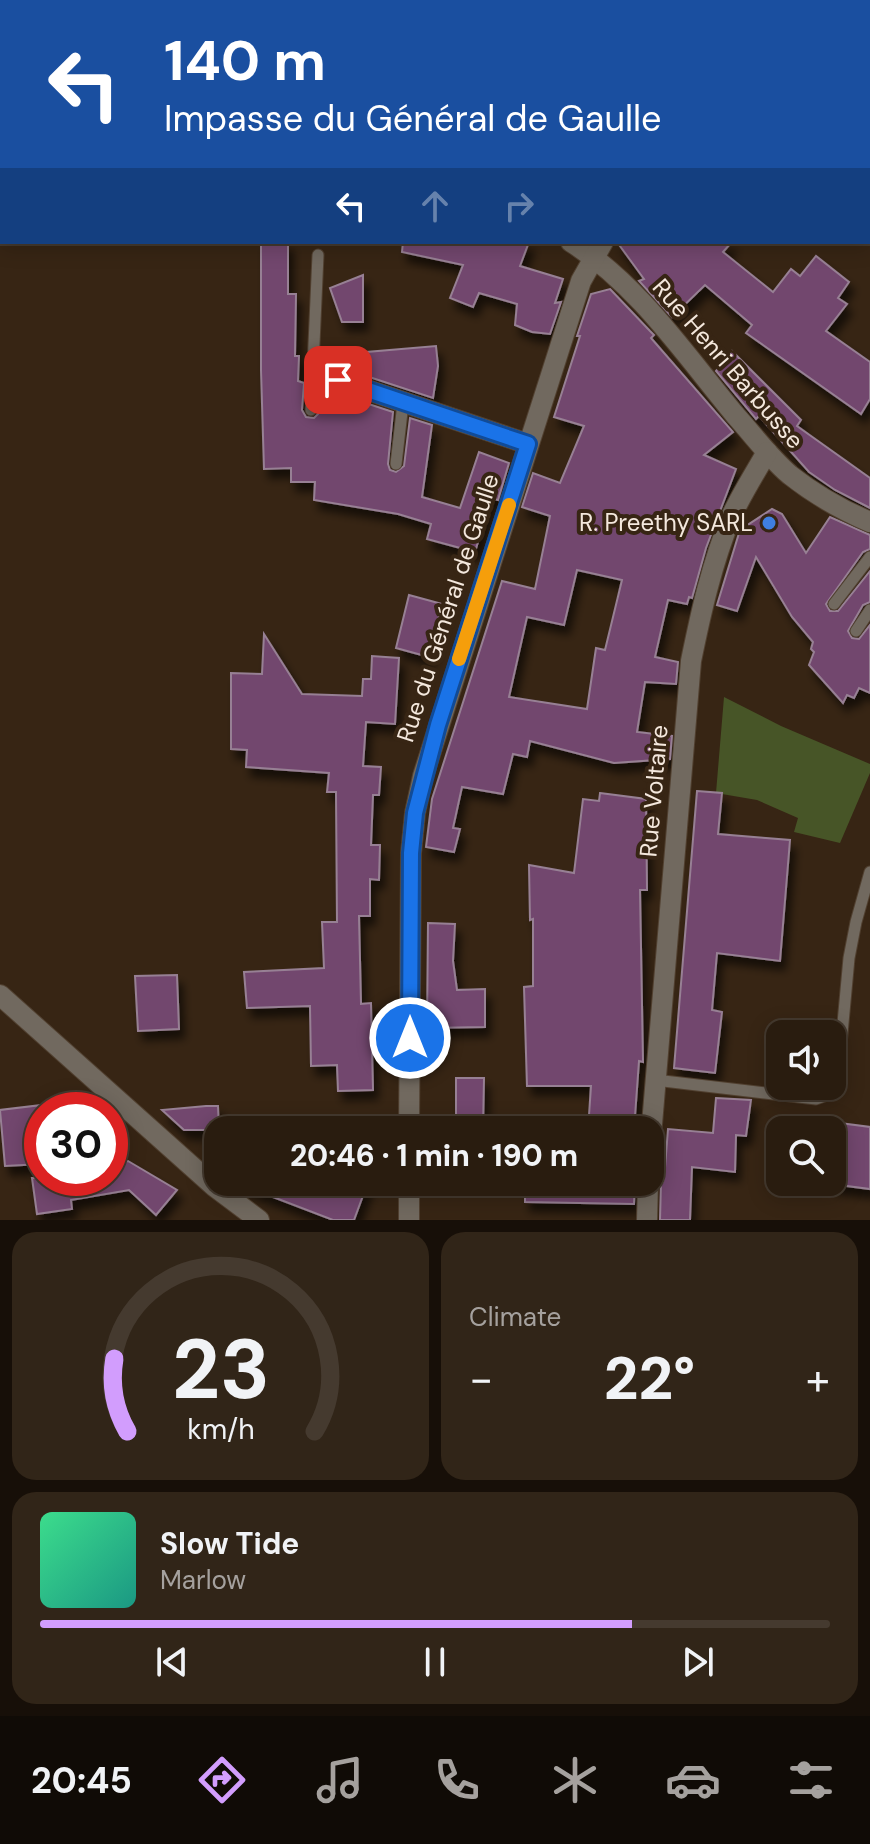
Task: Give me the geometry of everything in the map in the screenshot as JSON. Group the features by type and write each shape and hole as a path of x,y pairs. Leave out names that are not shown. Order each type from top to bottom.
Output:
{"street":[{"name":"Rue du Général de Gaulle","path":"409,1116 411,853 415,813 434,738 528,444 581,281 598,249"},
{"name":"Rue Henri Barbusse","path":"598,249 767,452 808,488 870,522"},
{"path":"338,380 528,444"},
{"name":"Rue Voltaire","path":"652,1116 691,661 723,539 767,452"},
{"path":"0,995 215,1187 259,1220"},
{"path":"409,1196 409,1220"},
{"path":"647,1220 648,1196"}],"lane":[{"path":"311,410 318,255"},
{"path":"313,362 338,380"},
{"path":"396,464 403,403"},
{"path":"834,604 870,557"},
{"path":"856,631 870,610"},
{"path":"655,1080 816,1099 830,1094 838,1077 852,941 870,872"}],"green space":[{"path":"724,697 781,726 870,764 870,773 840,843 794,832 798,818 757,800 716,793"}],"building":[{"path":"261,244 288,244 288,294 296,294 295,356 299,356 298,381 304,383 302,410 306,417 314,418 318,414 320,388 393,412 388,464 390,470 396,472 404,466 410,418 432,425 422,497 460,508 479,452 509,463 498,500 491,498 475,552 427,539 431,524 398,514 314,500 315,482 291,482 291,468 264,469"},
{"path":"403,244 528,244 520,266 563,279 555,303 561,302 550,334 532,332 515,325 517,304 479,293 473,307 450,298 463,265 402,252"},
{"path":"618,244 730,244 723,252 773,292 791,269 800,276 816,256 849,282 838,298 847,304 826,331 870,362 870,399 861,414 746,333 752,325 705,285 672,317 639,281 644,279"},
{"path":"363,275 363,322 342,322 330,288"},
{"path":"610,289 654,335 651,338 733,432 704,455 736,469 706,548 692,598 689,597 687,604 668,600 655,657 678,662 676,684 645,682 637,732 672,736 670,759 614,763 530,741 527,757 513,754 503,794 462,787 453,828 460,829 454,852 426,847 432,799 502,581 535,589 550,516 522,507 533,473 560,483 584,426 554,417 591,294","holes":["577,570 622,580 605,650 596,648 587,709 509,697 527,617 564,625"]},
{"path":"436,346 438,366 433,398 357,373 355,353"},
{"path":"732,351 801,420 797,426 870,478 870,508 809,472 759,416 756,419 716,371"},
{"path":"772,509 782,514 806,553 830,517 870,535 870,549 863,552 826,604 830,611 838,611 870,571 870,602 863,605 848,631 852,638 859,639 870,625 870,693 859,688 854,698 847,695 843,703 809,665 814,652 811,649 813,642 792,617 756,557 737,611 717,605 740,530"},
{"path":"409,595 442,604 429,657 396,648"},
{"path":"264,634 302,694 362,696 363,679 371,679 372,656 399,658 395,724 366,722 363,766 381,767 379,795 373,795 371,845 380,845 379,880 370,879 370,916 359,916 361,1004 371,1003 373,1090 338,1091 337,1065 311,1066 310,1006 247,1008 244,972 324,968 322,922 337,922 336,792 327,792 329,773 246,767 247,750 231,749 231,673 262,674"},
{"path":"697,791 722,793 718,834 790,840 780,961 717,953 712,1010 722,1012 715,1073 674,1068"},
{"path":"600,793 646,799 647,890 640,890 643,1062 639,1061 635,1116 589,1116 591,1086 527,1086 524,987 533,986 529,865 574,873 583,799 599,801"},
{"path":"428,923 455,924 453,961 457,990 485,989 485,1027 427,1028"},
{"path":"177,975 179,1029 138,1031 135,976"},
{"path":"456,1078 484,1078 483,1116 456,1116"},
{"path":"716,1098 751,1100 746,1136 736,1135 735,1172 692,1167 690,1220 660,1220 668,1129 713,1133"},
{"path":"218,1106 218,1116 204,1116 204,1130 184,1130 162,1110"},
{"path":"24,1107 24,1165 5,1166 0,1110"},
{"path":"846,1124 870,1127 870,1189 846,1186"},
{"path":"128,1161 177,1190 156,1215 129,1190"},
{"path":"34,1196 94,1196 71,1200 72,1209 37,1214"},
{"path":"270,1196 363,1196 354,1220 333,1220"},
{"path":"525,1196 634,1196 634,1204 525,1202"}],"slow traffic":[{"path":"459,659 509,505"}],"place":[{"name":"R. Preethy SARL","path":"769,523"}],"route":[{"path":"338,380 528,444 438,725 415,813 411,853 410,1038"}]}
